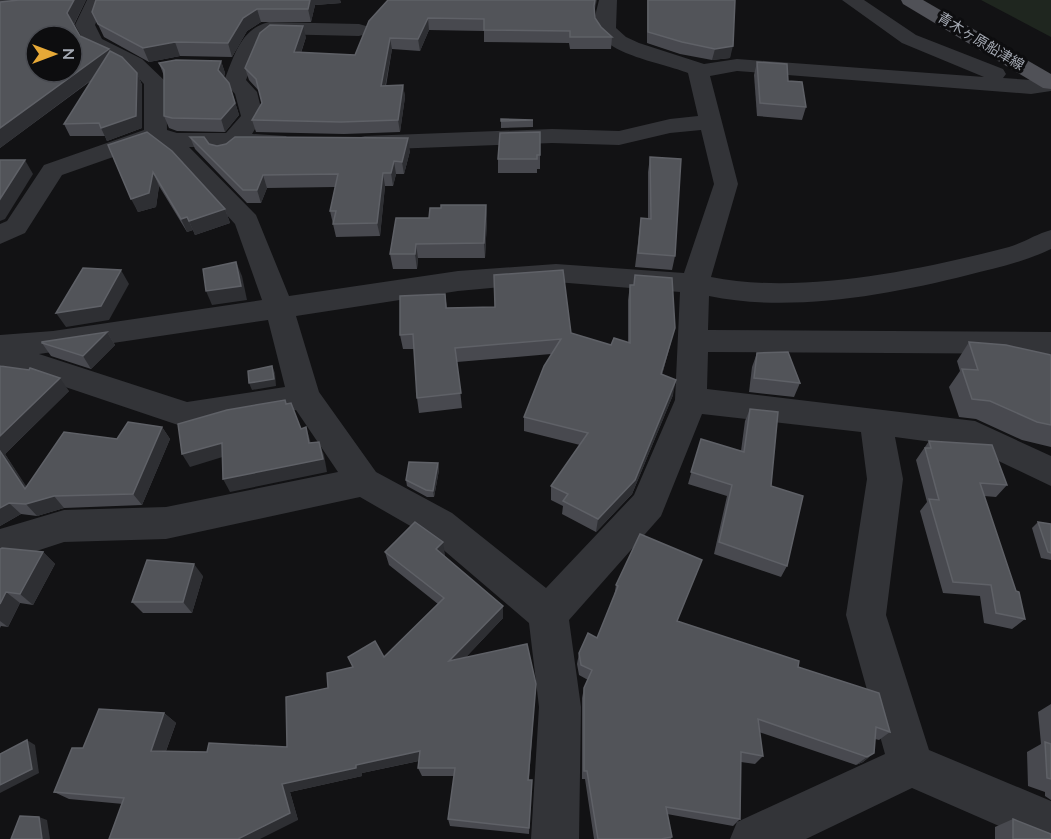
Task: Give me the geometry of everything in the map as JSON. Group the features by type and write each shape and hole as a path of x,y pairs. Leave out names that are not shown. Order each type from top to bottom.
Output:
{"main road":[{"name":"青木ヶ原船津線","path":"910,0 1044,85"}],"street":[{"path":"96,0 85,25 94,44 135,63 156,68 154,82 156,134"},
{"path":"548,614 648,505 691,400 695,283 726,184 698,69 685,62 620,43 609,36 606,28 608,0"},
{"path":"851,0 909,39 1044,85"},
{"path":"0,6 13,3"},
{"path":"201,173 244,129 252,116 246,92 236,81 249,47 261,30 269,28 362,31"},
{"path":"217,63 242,66"},
{"path":"699,71 737,65 1044,85"},
{"path":"344,143 552,136 619,138 670,126 710,122"},
{"path":"156,134 188,158 247,221 279,308 304,396 364,482 439,524 548,614 560,707 555,839"},
{"path":"0,235 16,227 53,170 156,134 176,140 299,142"},
{"path":"0,346 53,342 458,281 556,273 695,283 738,292 808,292 922,277 1020,253 1051,239"},
{"path":"693,341 1051,343"},
{"path":"0,353 187,415 304,396"},
{"path":"691,400 975,434 1051,472"},
{"path":"876,421 885,479 866,615 911,765"},
{"path":"0,546 63,526 166,523 364,482"},
{"path":"754,839 911,765 1051,825"}],"shaded area":[{"path":"981,0 1051,0 1051,37"}],"building":[{"path":"74,0 67,13 73,24 24,24 24,84 61,84 0,128 0,2"},
{"path":"96,0 310,0 308,9 257,9 243,18 228,43 175,42 143,48 98,24 92,12"},
{"path":"388,0 595,0 595,18 612,37 570,37 570,31 484,30 484,19 428,18 418,39 390,38 381,86 403,85 398,120 341,122 252,120 262,103 256,79 245,68 260,33 270,25 303,26 294,52 355,55 369,21"},
{"path":"648,0 735,0 733,46 715,49 648,32"},
{"path":"84,38 109,49 84,67"},
{"path":"110,51 122,57 137,73 136,116 101,128 99,123 64,124"},
{"path":"176,60 221,61 218,70 229,83 235,103 221,119 164,116 164,70 159,63"},
{"path":"757,62 787,64 788,81 802,82 806,107 760,103"},
{"path":"501,119 533,120 501,121"},
{"path":"147,132 172,151 225,209 189,221 187,217 181,219 153,172 149,193 131,199 108,145"},
{"path":"540,132 540,155 537,155 537,159 498,159 500,133"},
{"path":"190,137 204,137 209,144 217,146 226,144 235,137 408,138 402,162 394,161 391,173 383,173 377,223 333,224 336,211 330,211 338,174 263,175 257,190 243,190"},
{"path":"650,157 681,159 675,256 638,253 641,218 651,219"},
{"path":"0,160 25,160 0,199"},
{"path":"441,205 486,205 484,243 416,244 415,254 390,254 396,218 429,218 430,208 441,208"},
{"path":"236,262 241,286 206,291 203,269"},
{"path":"83,268 121,270 101,306 56,313"},
{"path":"563,270 571,333 611,345 614,338 630,343 630,285 634,285 635,275 672,278 675,328 661,374 676,380 635,480 598,519 563,501 568,494 551,486 588,433 524,417 544,366 561,339 455,348 461,393 417,398 413,334 400,335 400,296 445,294 446,308 495,307 494,275"},
{"path":"107,332 83,356 42,343 42,342"},
{"path":"969,342 1006,345 1051,355 1051,425 1037,422 990,401 972,399 962,369 978,370"},
{"path":"788,352 800,383 754,378 757,353"},
{"path":"0,366 29,370 30,368 60,378 0,436"},
{"path":"272,366 274,379 249,383 248,371"},
{"path":"285,400 286,404 291,403 301,429 306,427 309,443 319,442 323,459 223,479 222,443 182,454 178,424 227,410"},
{"path":"750,409 778,412 771,486 803,496 787,566 719,542 732,485 691,472 701,439 744,452"},
{"path":"128,422 162,427 133,494 54,496 26,504 9,503 0,508 0,451 25,489 64,432 117,439"},
{"path":"929,441 992,445 1007,485 980,483 1016,591 1019,592 1025,619 996,613 991,585 953,582 929,499 939,500 925,448 931,448"},
{"path":"409,462 438,463 433,491 406,480"},
{"path":"415,522 443,542 436,549 503,606 449,661 527,644 536,684 528,780 532,780 529,828 448,819 455,768 418,768 420,751 282,784 290,813 238,839 109,839 124,798 54,792 72,748 83,748 99,709 164,713 151,751 207,752 209,743 287,747 286,697 328,688 327,673 353,667 348,657 375,641 384,657 444,598 385,552"},
{"path":"1038,522 1051,524 1051,553 1048,552"},
{"path":"640,534 702,560 677,621 799,661 798,667 879,693 890,732 876,727 874,753 867,757 758,719 763,756 741,752 740,819 666,807 672,837 598,839 587,771 584,771 584,688 592,670 581,665 579,653 588,633 597,638 618,586 616,585"},
{"path":"0,549 43,552 20,594 6,592 0,604"},
{"path":"147,560 194,564 183,602 132,602"},
{"path":"27,740 32,769 0,785 0,754"},
{"path":"1045,742 1051,744 1051,779 1047,778"},
{"path":"20,816 39,817 42,839 11,839"},
{"path":"1013,819 1051,834 1051,839 1013,839"}]}
